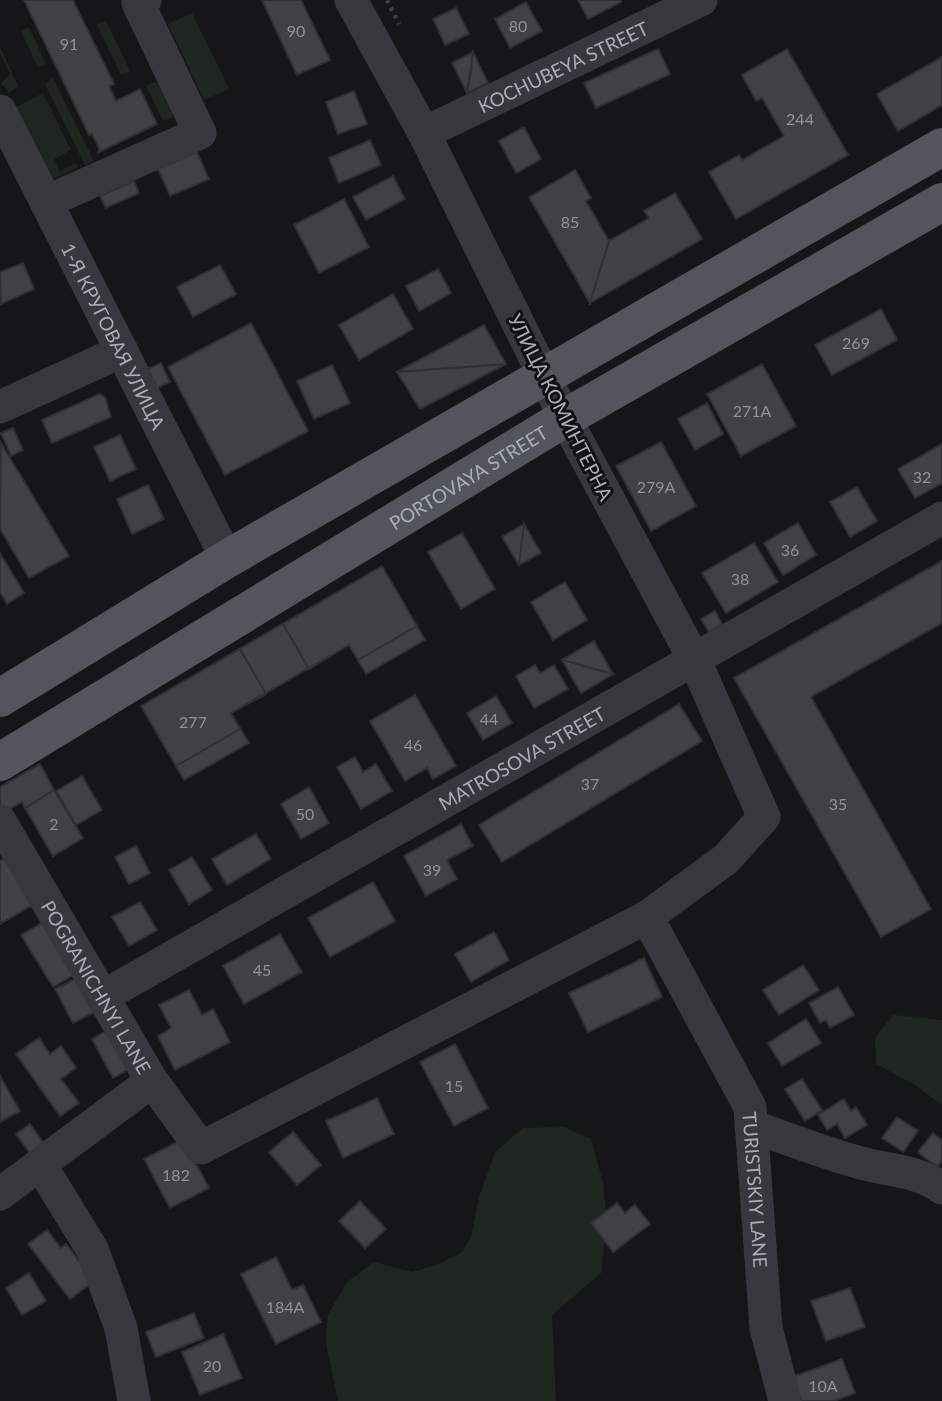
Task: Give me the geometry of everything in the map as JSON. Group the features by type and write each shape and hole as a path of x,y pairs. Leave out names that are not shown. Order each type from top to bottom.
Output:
{"main road":[{"path":"0,698 228,559 942,147"},
{"name":"PORTOVAYA STREET","path":"0,762 565,418 942,202"}],"street":[{"path":"46,202 200,133 138,3 145,0"},
{"name":"УЛИЦА КОМИНТЕРНА","path":"351,0 424,133 543,376 695,661 764,817 726,859 647,917"},
{"name":"KOCHUBEYA STREET","path":"424,133 701,0"},
{"name":"1-Я КРУГОВАЯ УЛИЦА","path":"0,111 228,559"},
{"path":"0,407 122,351"},
{"name":"MATROSOVA STREET","path":"102,997 942,518"},
{"name":"POGRANICHNYI LANE","path":"0,821 152,1081 201,1148 647,917"},
{"name":"TURISTSKIY LANE","path":"647,917 750,1107 766,1328 785,1401"},
{"path":"0,1194 152,1081"},
{"path":"751,1126 866,1164 908,1172 933,1181 942,1188"},
{"path":"40,1164 92,1249 121,1328 134,1401"}],"shaded area":[{"path":"192,13 229,89 204,100 168,24"},
{"path":"106,21 130,71 121,75 97,25"},
{"path":"29,27 46,64 40,67 37,66 21,31"},
{"path":"0,47 18,86 9,93 1,83 10,74 0,54"},
{"path":"53,78 94,161 85,165 45,84"},
{"path":"154,82 159,84 173,112 171,118 163,121 146,86"},
{"path":"43,93 71,150 54,159 60,171 76,163 78,167 48,181 14,108"},
{"path":"893,1015 942,1020 942,1105 915,1085 876,1064 875,1038"},
{"path":"564,1127 591,1139 603,1182 607,1222 601,1273 552,1315 556,1401 338,1401 326,1332 328,1315 347,1282 374,1262 413,1272 441,1263 462,1252 471,1238 479,1197 495,1152 523,1128"}],"building":[{"path":"24,0 73,0 114,84 109,86 116,101 140,89 157,124 97,153 100,150 92,134 89,135"},
{"path":"262,0 301,0 330,60 297,75"},
{"path":"578,0 620,0 621,2 588,19"},
{"path":"526,2 542,31 510,48 495,19"},
{"path":"456,8 469,34 445,45 433,19"},
{"path":"658,49 670,74 596,108 584,83"},
{"path":"787,49 848,155 736,219 709,172 739,155 742,160 784,136 762,98 756,101 742,75"},
{"path":"473,52 471,70 467,93 452,63"},
{"path":"473,52 488,83 467,93"},
{"path":"942,57 942,105 898,131 877,94"},
{"path":"354,91 367,124 338,134 326,102"},
{"path":"524,127 541,159 516,173 499,141"},
{"path":"370,140 381,165 339,183 329,158"},
{"path":"197,152 209,179 170,196 158,169"},
{"path":"575,170 591,198 586,201 609,241 590,303 529,197"},
{"path":"393,176 405,199 366,220 353,197"},
{"path":"134,181 139,193 106,208 100,196"},
{"path":"675,193 702,239 590,303 609,241 649,218 644,211"},
{"path":"344,199 369,247 319,273 294,225"},
{"path":"23,263 34,289 1,304 0,272"},
{"path":"220,265 236,294 193,317 177,287"},
{"path":"438,269 451,293 419,311 406,286"},
{"path":"393,294 413,329 359,360 339,325"},
{"path":"881,309 897,340 832,375 815,345"},
{"path":"251,323 308,431 225,475 168,367"},
{"path":"484,325 506,364 397,372"},
{"path":"161,363 170,382 154,389 145,370"},
{"path":"506,364 420,409 397,372"},
{"path":"762,364 796,426 741,456 707,394"},
{"path":"332,365 350,403 314,419 297,381"},
{"path":"99,394 105,397 111,417 52,443 42,420"},
{"path":"707,403 723,434 695,450 678,419"},
{"path":"13,428 23,450 11,456 1,433"},
{"path":"120,435 136,469 110,481 94,447"},
{"path":"661,442 696,506 651,531 616,466"},
{"path":"1,443 69,556 29,578 0,529"},
{"path":"942,444 942,483 915,498 898,469"},
{"path":"148,485 164,519 132,534 117,499"},
{"path":"857,487 877,521 850,537 830,502"},
{"path":"798,523 816,555 783,575 764,543"},
{"path":"524,524 519,565 502,537"},
{"path":"524,524 541,553 519,565"},
{"path":"462,533 495,589 461,609 428,552"},
{"path":"754,543 778,582 726,613 702,573"},
{"path":"0,553 24,593 7,604 0,592"},
{"path":"942,561 942,623 811,697 931,909 881,937 734,678"},
{"path":"382,566 425,640 366,674 349,645 309,669 283,624"},
{"path":"382,566 417,626 358,660 349,645 231,713 240,729 176,766 141,706"},
{"path":"565,582 587,620 553,640 531,602"},
{"path":"715,611 722,624 709,632 701,619"},
{"path":"594,641 613,674 562,660"},
{"path":"240,649 266,694 231,713 249,743 184,780 141,706"},
{"path":"562,660 613,674 581,693"},
{"path":"535,665 540,673 554,665 568,689 534,708 516,676"},
{"path":"415,695 456,766 433,779 427,768 405,781 370,721"},
{"path":"496,696 512,723 483,740 467,713"},
{"path":"679,704 702,741 502,862 479,825"},
{"path":"355,757 363,772 376,764 392,791 361,809 337,767"},
{"path":"40,764 54,790 25,808 22,802 2,813 0,787"},
{"path":"82,776 102,810 76,825 56,791"},
{"path":"309,787 329,823 301,839 281,804"},
{"path":"54,790 83,838 53,856 25,808"},
{"path":"461,824 473,846 447,860 457,879 426,896 404,856"},
{"path":"256,834 271,859 227,885 212,859"},
{"path":"136,846 150,873 129,884 115,857"},
{"path":"8,856 36,903 0,924 0,861"},
{"path":"192,857 212,890 189,904 169,870"},
{"path":"373,882 395,921 330,957 308,918"},
{"path":"140,902 157,930 129,946 112,917"},
{"path":"47,920 79,972 53,987 21,935"},
{"path":"494,932 509,960 471,982 455,954"},
{"path":"280,934 302,972 244,1004 223,966"},
{"path":"644,958 662,997 588,1032 569,993"},
{"path":"803,965 819,990 779,1015 763,990"},
{"path":"78,977 97,1011 73,1023 55,989"},
{"path":"838,987 854,1015 830,1028 826,1020 820,1023 809,1003"},
{"path":"189,990 202,1015 213,1009 230,1042 175,1070 158,1036 171,1028 159,1005"},
{"path":"806,1019 821,1043 782,1066 768,1043"},
{"path":"110,1029 131,1068 113,1078 92,1039"},
{"path":"39,1038 50,1054 61,1046 76,1068 61,1079 79,1103 60,1116 16,1054"},
{"path":"455,1044 488,1108 454,1126 420,1062"},
{"path":"0,1076 20,1111 0,1122"},
{"path":"802,1079 822,1110 805,1121 785,1089"},
{"path":"377,1098 394,1134 343,1158 326,1121"},
{"path":"844,1099 851,1111 856,1107 867,1125 845,1138 837,1124 827,1130 818,1115"},
{"path":"897,1117 918,1131 903,1152 882,1138"},
{"path":"30,1124 47,1148 33,1158 16,1134"},
{"path":"293,1132 321,1165 297,1185 269,1152"},
{"path":"933,1133 942,1140 942,1161 937,1167 918,1152"},
{"path":"183,1139 209,1188 170,1208 144,1159"},
{"path":"360,1201 386,1229 365,1248 339,1221"},
{"path":"617,1203 625,1213 635,1205 650,1224 613,1252 591,1223"},
{"path":"47,1230 61,1248 66,1244 94,1281 70,1299 28,1244"},
{"path":"276,1257 292,1290 303,1285 321,1322 276,1344 241,1274"},
{"path":"29,1273 46,1301 22,1315 6,1288"},
{"path":"850,1288 865,1327 826,1341 811,1301"},
{"path":"194,1313 204,1338 156,1357 146,1332"},
{"path":"223,1334 242,1378 200,1395 182,1352"},
{"path":"842,1359 855,1393 834,1401 801,1401 792,1377"}]}
